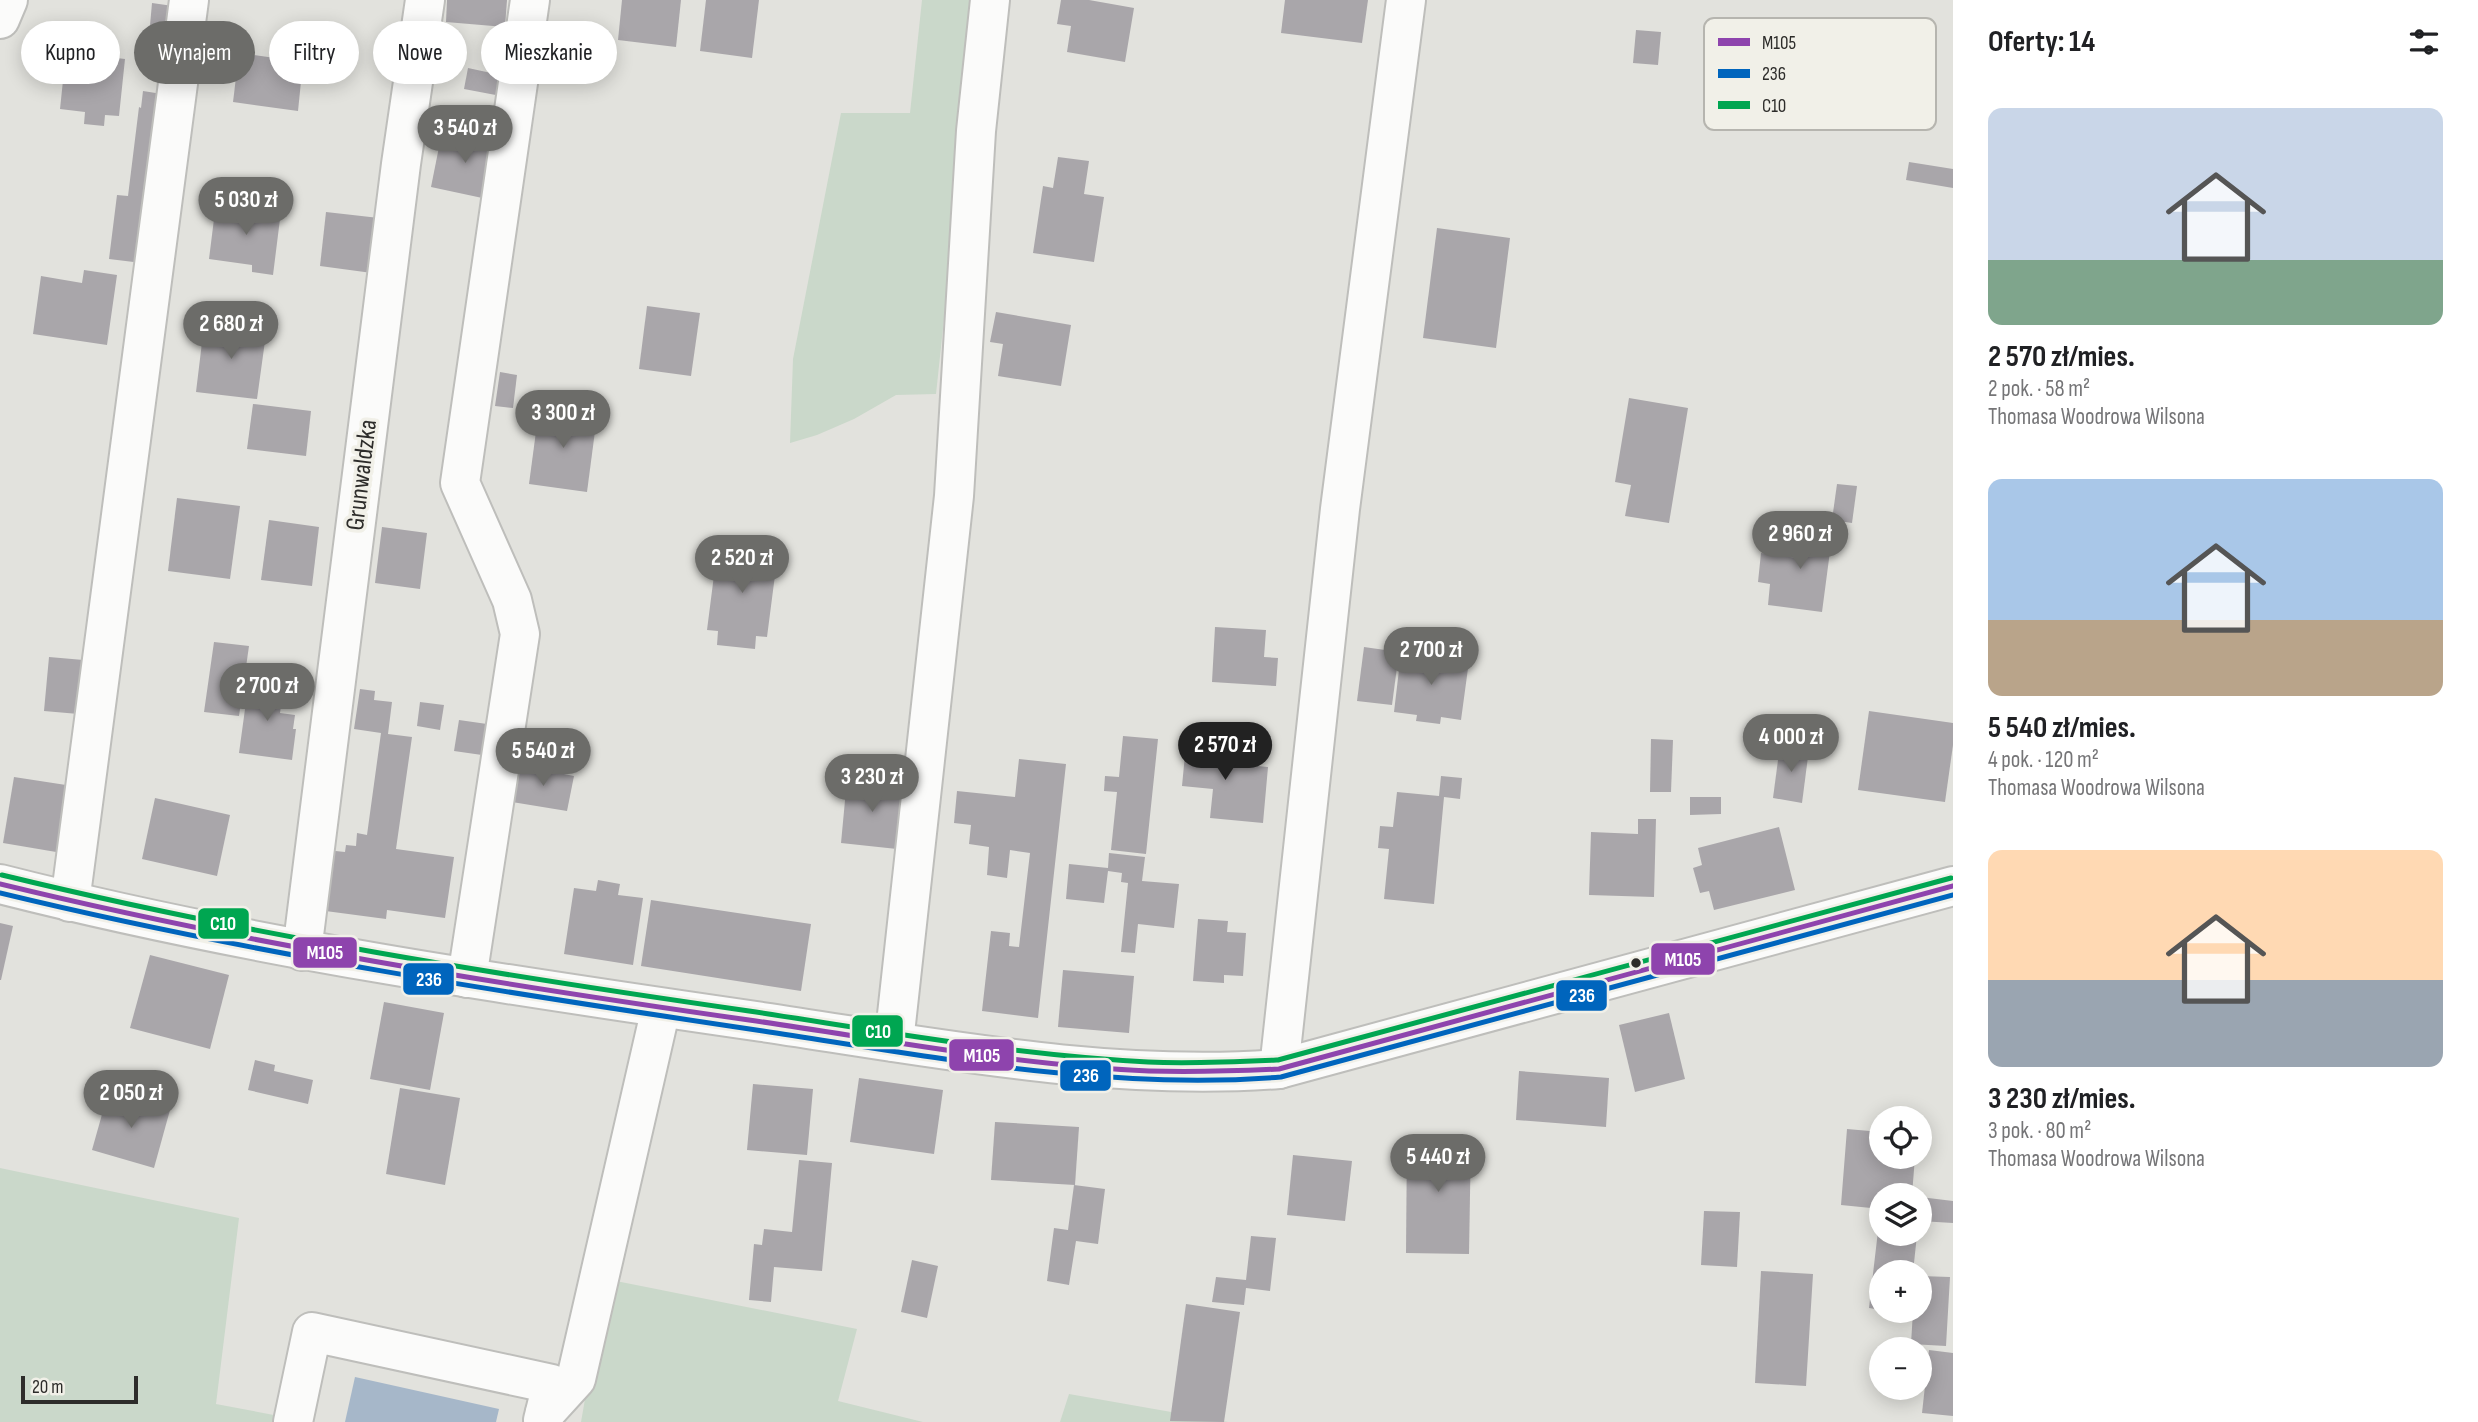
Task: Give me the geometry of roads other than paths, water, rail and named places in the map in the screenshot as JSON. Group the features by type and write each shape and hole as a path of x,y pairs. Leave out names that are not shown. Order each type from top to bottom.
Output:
{"street":[{"path":"0,19 8,0"},
{"path":"70,902 189,0"},
{"name":"Grunwaldzka","path":"302,951 401,164 425,0"},
{"path":"467,978 520,634 512,600 460,483 530,0"},
{"path":"894,1042 954,495 976,131 990,0"},
{"path":"1279,1069 1340,509 1406,0"},
{"path":"0,884 70,902 302,951 467,978 894,1042 1124,1069 1199,1072 1279,1069 1953,886"},
{"path":"544,1418 576,1379 661,1008"},
{"path":"293,1422 312,1332 552,1384 544,1418"}],"water":[{"path":"355,1377 499,1409 496,1422 345,1422"}]}
